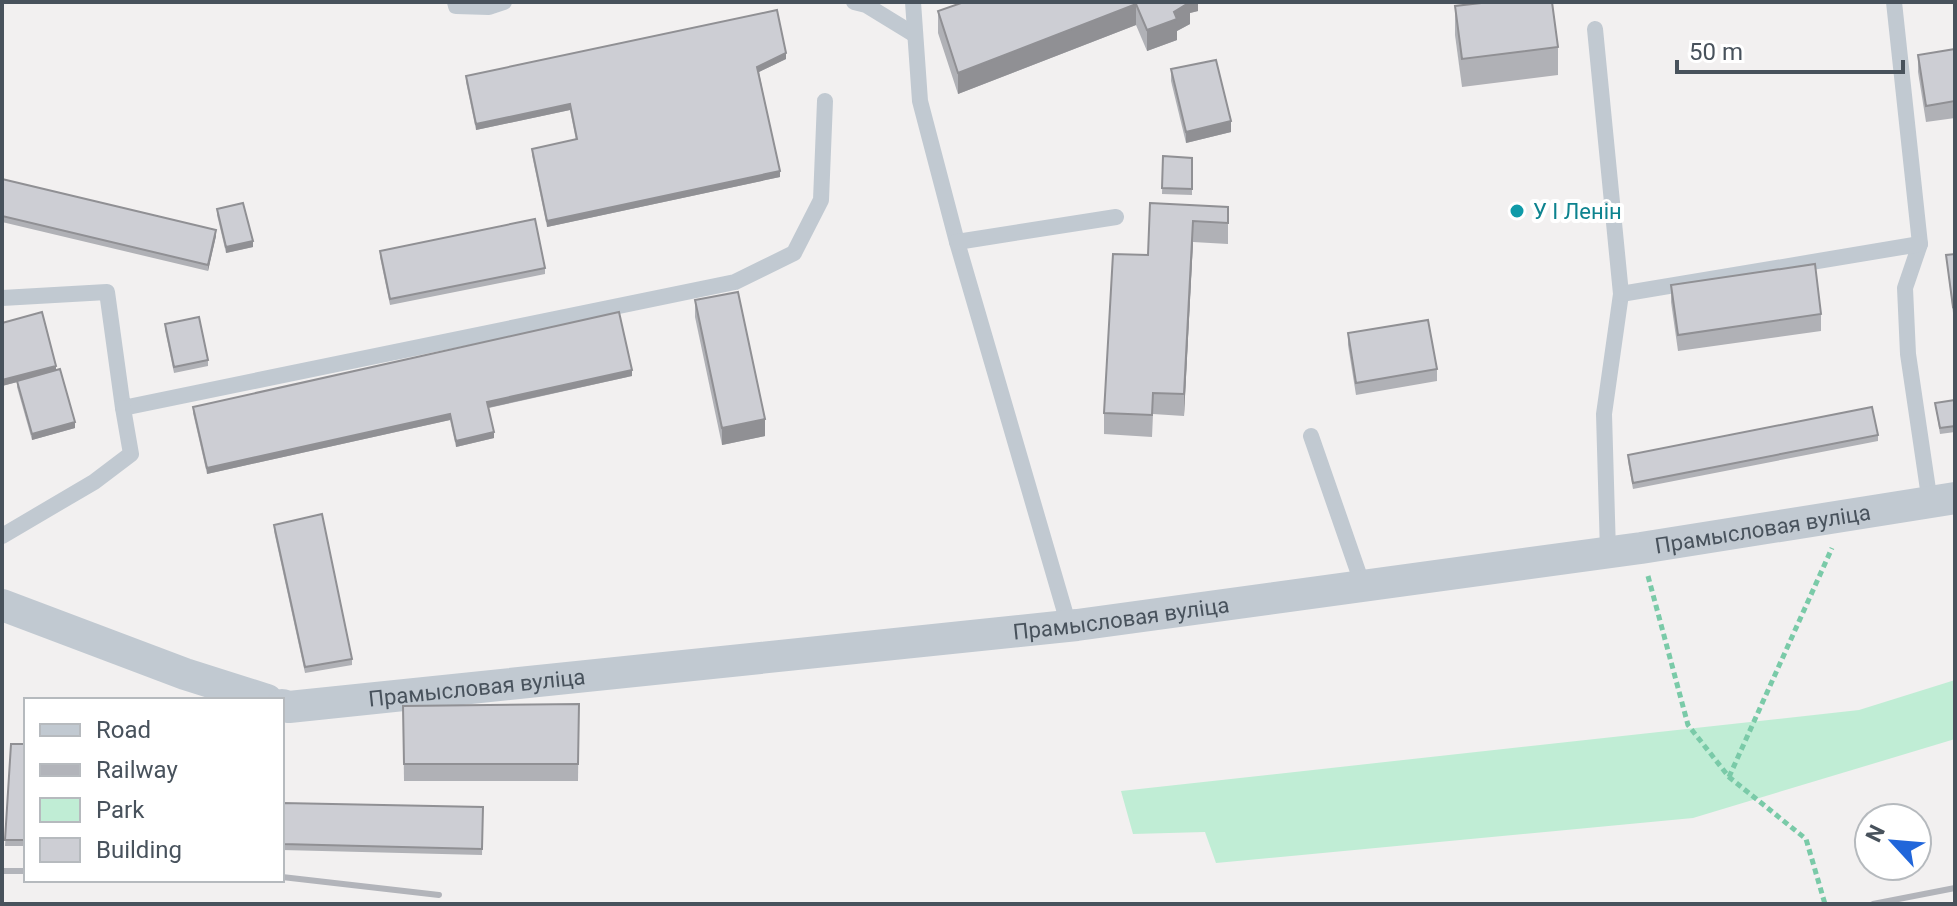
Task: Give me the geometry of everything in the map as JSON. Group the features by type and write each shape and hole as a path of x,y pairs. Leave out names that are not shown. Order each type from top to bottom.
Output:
{"street":[{"name":"Прамысловая вуліца","path":"284,702 305,705 1069,626 1641,548 1943,500"},
{"name":"Прамысловая вуліца","path":"2,605 185,674 259,698"}],"lane":[{"path":"455,2 456,6 489,7 504,2"},
{"path":"854,2 866,5 915,35"},
{"path":"913,2 920,101 957,242 1069,626"},
{"path":"1894,2 1920,244 1905,288 1908,354 1943,500"},
{"path":"1595,29 1621,294 1604,414 1608,552"},
{"path":"123,408 735,282 794,253 821,200 825,101"},
{"path":"957,242 1116,217"},
{"path":"1621,294 1920,244"},
{"path":"2,298 107,292 131,454 94,482 2,536"},
{"path":"1311,436 1363,586"}],"path":[{"path":"1729,777 1847,516"},
{"path":"1641,548 1688,725 1729,777 1806,839 1825,904"}],"green space":[{"path":"1955,680 1955,739 1693,818 1216,863 1205,832 1133,834 1121,791 1859,710"}],"building":[{"path":"964,2 1190,2 1174,12 1177,19 1147,30 1136,4 958,73 938,11"},
{"path":"1490,2 1552,2 1558,47 1462,59 1455,6"},
{"path":"777,10 786,53 757,67 780,171 547,221 532,149 577,139 570,104 476,124 466,76"},
{"path":"1955,49 1955,101 1926,106 1918,55"},
{"path":"1216,60 1231,121 1186,132 1171,69"},
{"path":"1163,156 1192,158 1192,189 1162,188"},
{"path":"2,179 216,230 208,265 2,216"},
{"path":"243,203 253,241 226,247 217,209"},
{"path":"1150,203 1228,207 1228,223 1193,221 1184,394 1153,393 1152,415 1104,413 1113,254 1148,255"},
{"path":"535,219 545,268 390,299 380,251"},
{"path":"1955,254 1955,306 1953,307 1946,255"},
{"path":"1815,264 1821,314 1678,335 1671,285"},
{"path":"738,292 765,419 722,428 695,300"},
{"path":"42,312 56,366 2,380 2,323"},
{"path":"619,312 632,370 487,402 494,432 456,441 450,414 207,468 193,407"},
{"path":"199,317 208,360 174,367 165,324"},
{"path":"1428,320 1437,369 1356,383 1348,333"},
{"path":"60,369 75,422 32,434 17,381"},
{"path":"1955,400 1955,426 1940,428 1935,403"},
{"path":"1872,407 1878,435 1633,483 1628,455"},
{"path":"322,514 352,659 305,667 274,525"},
{"path":"579,704 578,764 404,764 403,706"},
{"path":"11,744 24,744 24,840 5,840"},
{"path":"284,803 483,807 482,849 284,844"}],"railway":[{"path":"2,871 24,871"},
{"path":"284,877 439,895"},
{"path":"1873,904 1955,888"}],"place":[{"name":"У І Ленін","path":"1517,211"}]}
